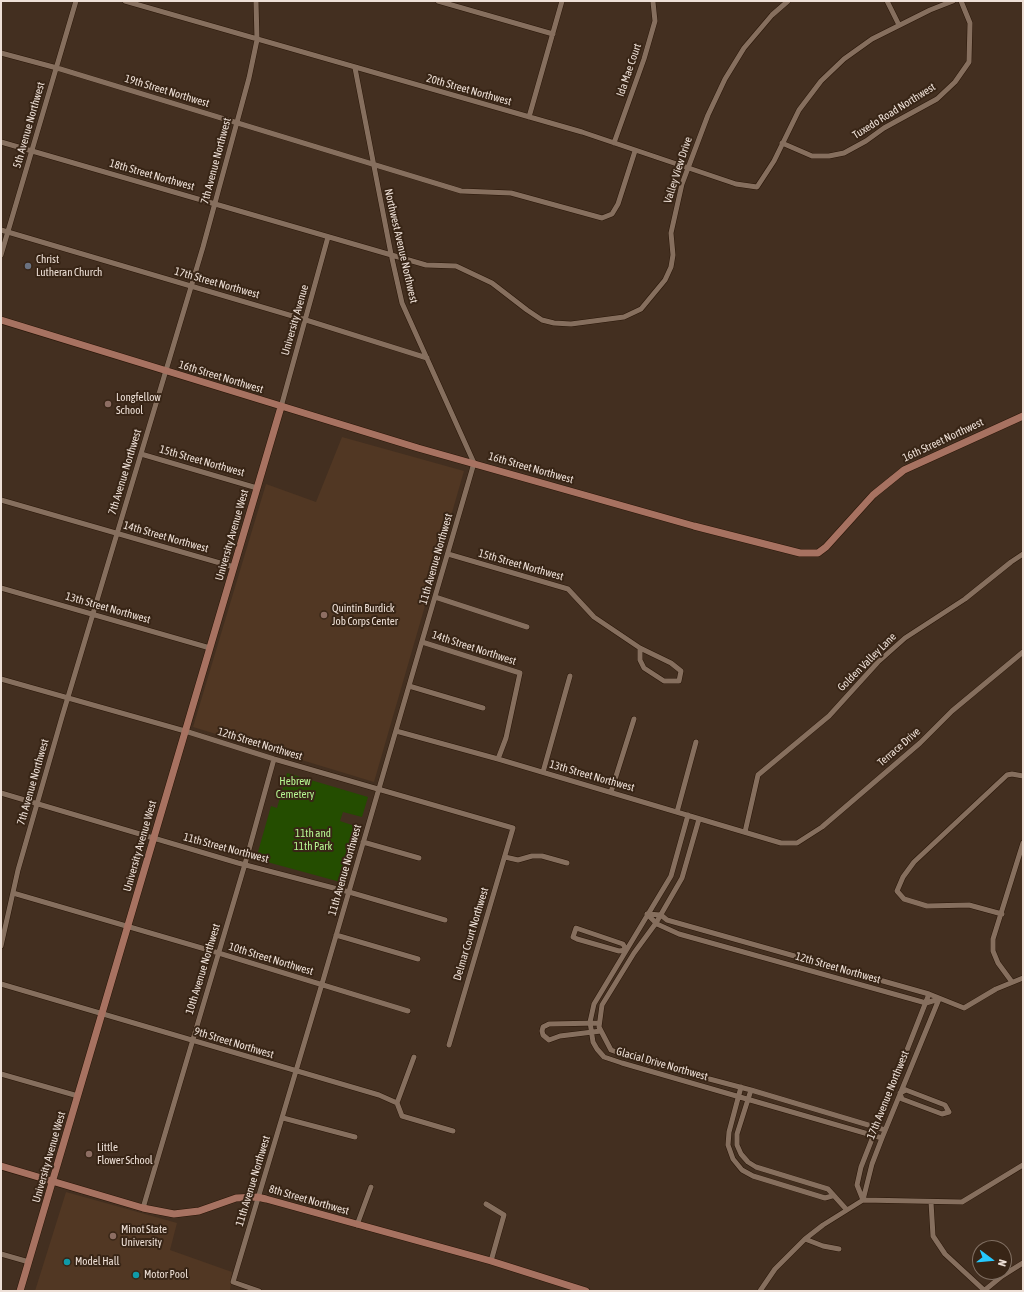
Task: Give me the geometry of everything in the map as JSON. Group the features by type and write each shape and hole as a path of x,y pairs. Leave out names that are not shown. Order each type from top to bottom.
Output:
{"street":[{"name":"5th Avenue Northwest","path":"1,256 76,1"},
{"name":"20th Street Northwest","path":"125,1 529,117 614,143 736,184 757,187 774,161 782,142"},
{"name":"7th Avenue Northwest","path":"1,946 13,893 68,697 191,286 236,123 257,40 256,1"},
{"path":"438,1 553,34"},
{"path":"529,117 562,1"},
{"name":"Valley View Drive","path":"390,254 426,265 456,266 492,283 542,320 554,323 571,324 624,317 641,309 665,280 671,267 674,255 671,233 676,207 687,168 725,79 744,48 772,14 788,1"},
{"path":"887,1 899,25"},
{"path":"782,142 799,110 821,81 844,59 872,39 899,25 953,1"},
{"name":"Tuxedo Road Northwest","path":"782,142 812,156 829,156 844,153 866,141 884,128 937,99 955,82 969,62 970,23 961,1"},
{"name":"Ida Mae Court","path":"614,143 644,59 655,21 653,2"},
{"name":"19th Street Northwest","path":"1,53 57,68 461,191 511,193 602,218 612,214 618,204 635,151"},
{"name":"Northwest Avenue Northwest","path":"355,68 390,254 402,303 451,408 474,463"},
{"name":"18th Street Northwest","path":"1,142 390,254"},
{"name":"17th Street Northwest","path":"1,230 306,320 427,358"},
{"name":"University Avenue","path":"281,407 328,237"},
{"name":"16th Street Northwest","path":"1,320 418,448 694,526 800,553 810,554 818,553 826,547 873,495 904,470 1023,416"},
{"name":"University Avenue West","path":"20,1291 54,1182 281,407"},
{"name":"15th Street Northwest","path":"141,454 257,488"},
{"name":"11th Avenue Northwest","path":"259,1291 233,1282 257,1197 283,1118 474,463"},
{"name":"14th Street Northwest","path":"1,500 234,567"},
{"name":"15th Street Northwest","path":"448,554 568,589 594,617 640,648 672,663 681,671 679,681 664,681 644,668 640,660 640,648"},
{"name":"Golden Valley Lane","path":"744,832 758,775 769,764 828,716 878,662 905,638 965,599 1023,554"},
{"name":"13th Street Northwest","path":"1,588 210,648"},
{"path":"435,597 527,627"},
{"name":"14th Street Northwest","path":"422,642 520,673 506,738 498,759"},
{"name":"Terrace Drive","path":"782,844 797,843 822,827 920,743 952,711 1023,652"},
{"path":"543,772 570,676"},
{"name":"12th Street Northwest","path":"1,679 68,697 379,790 514,828"},
{"path":"409,686 483,708"},
{"path":"611,792 634,719"},
{"name":"13th Street Northwest","path":"396,731 543,772 782,844"},
{"path":"677,812 696,742"},
{"name":"10th Avenue Northwest","path":"143,1208 219,954 274,759"},
{"path":"1002,914 969,905 927,906 904,899 897,891 903,877 914,862 1007,775 1012,774 1023,776"},
{"name":"11th Street Northwest","path":"1,793 445,920"},
{"name":"Glacial Drive Northwest","path":"688,815 670,876 594,1004 590,1022 593,1042 604,1057 622,1063 873,1134 882,1138"},
{"path":"699,819 682,878 656,923 634,953 602,1005 599,1023 601,1031 611,1050 644,1062 741,1087 876,1126 885,1130"},
{"name":"Delmar Court Northwest","path":"449,1045 514,828"},
{"path":"363,842 419,858"},
{"path":"1012,982 998,963 993,951 994,939 1023,843"},
{"path":"505,857 518,860 532,856 542,856 567,862"},
{"name":"10th Street Northwest","path":"13,893 408,1012"},
{"path":"647,914 660,915 667,920 929,994 964,1008 996,989 1023,978"},
{"name":"12th Street Northwest","path":"647,914 656,923 679,934 926,1003"},
{"path":"626,950 623,944 580,929 576,928 573,932 573,937 577,939 619,951 626,950 634,953"},
{"path":"336,935 418,959"},
{"name":"9th Street Northwest","path":"1,984 296,1072 379,1095 397,1103 402,1116 453,1131"},
{"path":"863,1200 857,1185 861,1167 929,994"},
{"path":"926,1003 939,999"},
{"name":"17th Avenue Northwest","path":"863,1200 872,1164 939,999"},
{"path":"599,1023 548,1024 543,1027 542,1031 543,1035 549,1040 560,1036 601,1031"},
{"path":"397,1103 414,1057"},
{"path":"1,1074 78,1096"},
{"path":"741,1087 729,1132 728,1145 733,1159 742,1170 752,1176 825,1198 832,1196"},
{"path":"892,1089 900,1092 906,1090 945,1105 949,1112 942,1114 902,1099 900,1092"},
{"path":"751,1090 738,1134 737,1145 741,1154 748,1162 756,1167 828,1189 832,1196 846,1209"},
{"path":"283,1118 355,1137"},
{"name":"8th Street Northwest","path":"1,1166 143,1208 174,1214 185,1214 199,1211 236,1198 257,1197 491,1261 586,1291"},
{"path":"760,1291 776,1269 805,1239 846,1209 863,1200 962,1202 1023,1166"},
{"path":"358,1225 371,1187"},
{"path":"931,1202 933,1236 945,1254 969,1278 985,1290 1002,1276 1023,1263"},
{"path":"486,1204 504,1215 491,1261"},
{"path":"805,1239 823,1246 839,1249"},
{"path":"1,1254 29,1262"}],"shaded area":[{"name":"Quintin Burdick Job Corps Center","path":"342,437 464,471 374,782 193,727 266,484 316,502"},
{"name":"Minot State University","path":"66,1192 177,1223 170,1250 232,1272 230,1291 35,1291"}],"green space":[{"name":"11th and 11th Park","path":"287,773 368,797 362,817 343,812 340,821 361,828 344,883 256,859 271,806 277,808"}],"place":[{"name":"Christ Lutheran Church","path":"28,266"},
{"name":"Longfellow School","path":"108,404"},
{"name":"Quintin Burdick Job Corps Center","path":"324,615"},
{"name":"Little Flower School","path":"89,1154"},
{"name":"Minot State University","path":"113,1236"},
{"name":"Model Hall","path":"67,1262"},
{"name":"Motor Pool","path":"136,1275"}],"park label":[{"name":"Hebrew Cemetery","path":"295,788"}]}
